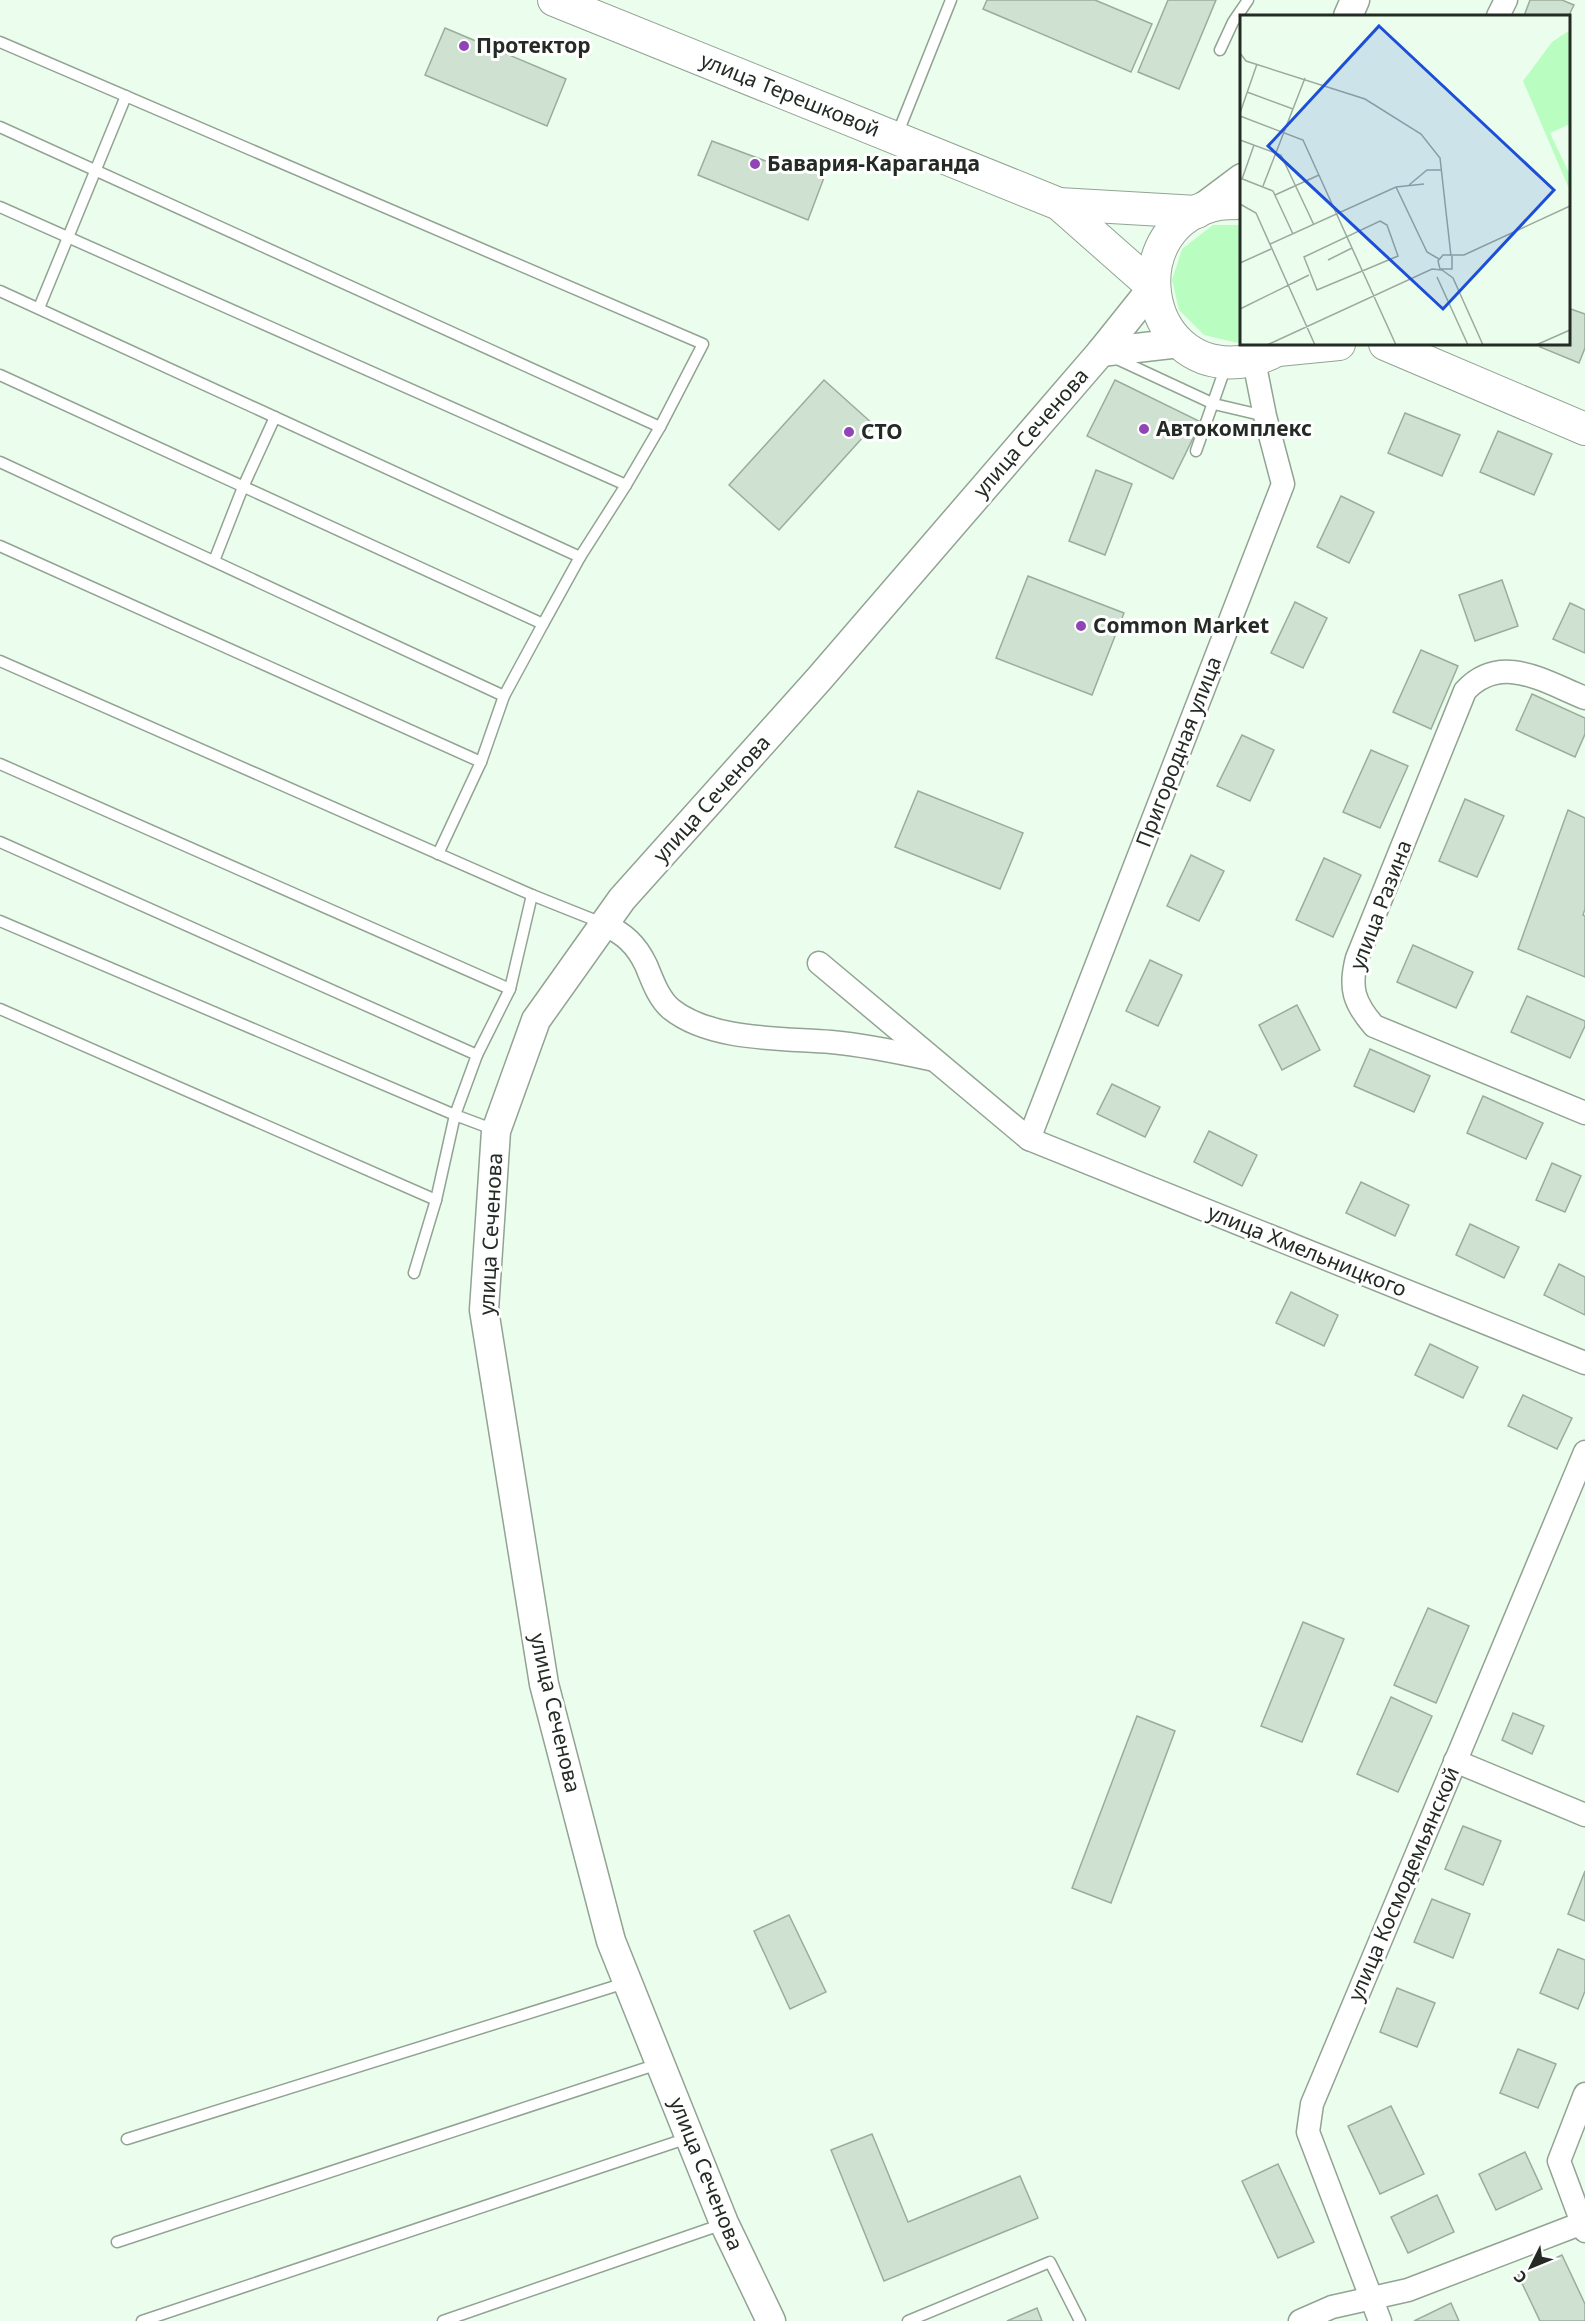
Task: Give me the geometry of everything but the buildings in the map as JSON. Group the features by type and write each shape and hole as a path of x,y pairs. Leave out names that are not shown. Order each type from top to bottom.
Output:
{"main road":[{"name":"улица Терешковой","path":"554,0 594,12 1059,204 1197,212"},
{"name":"улица Терешковой","path":"1240,203 1219,204 1197,212 1178,225 1164,243 1155,264 1153,286 1157,307 1166,327 1180,343 1202,357 1261,354 1331,345"},
{"name":"улица Терешковой","path":"1059,204 1153,286"},
{"path":"1387,345 1585,429"}],"street":[{"path":"1348,15 1355,0"},
{"path":"1498,15 1506,0"},
{"path":"1197,212 1240,180"},
{"name":"улица Сеченова","path":"771,2321 724,2223 611,1941 544,1684 484,1310 496,1131 536,1020 622,899 819,679 1101,352 1153,286"},
{"path":"1101,352 1180,343"},
{"name":"Пригородная улица","path":"1029,1139 1283,484 1265,416 1261,354"},
{"name":"улица Разина","path":"1585,698 1522,673 1502,671 1487,674 1475,681 1466,691 1357,958 1353,974 1353,989 1360,1010 1374,1026 1585,1113"},
{"path":"604,924 625,935 644,962 655,988 670,1008 703,1026 759,1038 833,1042 896,1051 938,1061"},
{"name":"улица Хмельницкого","path":"819,963 1029,1139 1585,1363"},
{"name":"улица Космодемьянской","path":"1380,2321 1308,2132 1311,2104 1585,1452"},
{"path":"1455,1761 1585,1815"},
{"path":"1300,2321 1332,2307 1408,2290 1584,2225 1559,2161 1585,2094"}],"lane":[{"path":"896,138 951,0"},
{"path":"1220,50 1233,22 1248,0"},
{"path":"0,42 703,344 660,427 580,557 504,696 481,762 438,854"},
{"path":"39,308 126,96"},
{"path":"0,128 660,427"},
{"path":"0,207 626,485"},
{"path":"0,291 580,557"},
{"path":"1101,352 1214,404 1265,416"},
{"path":"1196,451 1214,404 1261,354"},
{"path":"0,375 543,624"},
{"path":"214,561 243,487 275,417"},
{"path":"0,462 504,696"},
{"path":"0,546 481,762"},
{"path":"0,661 532,895 604,924"},
{"path":"0,764 510,989"},
{"path":"0,842 477,1055"},
{"path":"414,1273 436,1200 455,1115 477,1055 510,989 532,895"},
{"path":"0,921 496,1131"},
{"path":"0,1010 436,1200"},
{"path":"127,2139 628,1982"},
{"path":"117,2242 660,2063"},
{"path":"142,2321 690,2137"},
{"path":"443,2321 724,2223"},
{"path":"908,2321 1050,2262 1080,2321"}],"green space":[{"path":"1213,225 1240,225 1240,342 1204,335 1179,310 1172,280 1182,249"}],"place":[{"name":"Протектор","path":"464,46"},
{"name":"Бавария-Караганда","path":"755,164"},
{"name":"Автокомплекс","path":"1144,429"},
{"name":"СТО","path":"849,432"},
{"name":"Common Market","path":"1081,626"}]}
